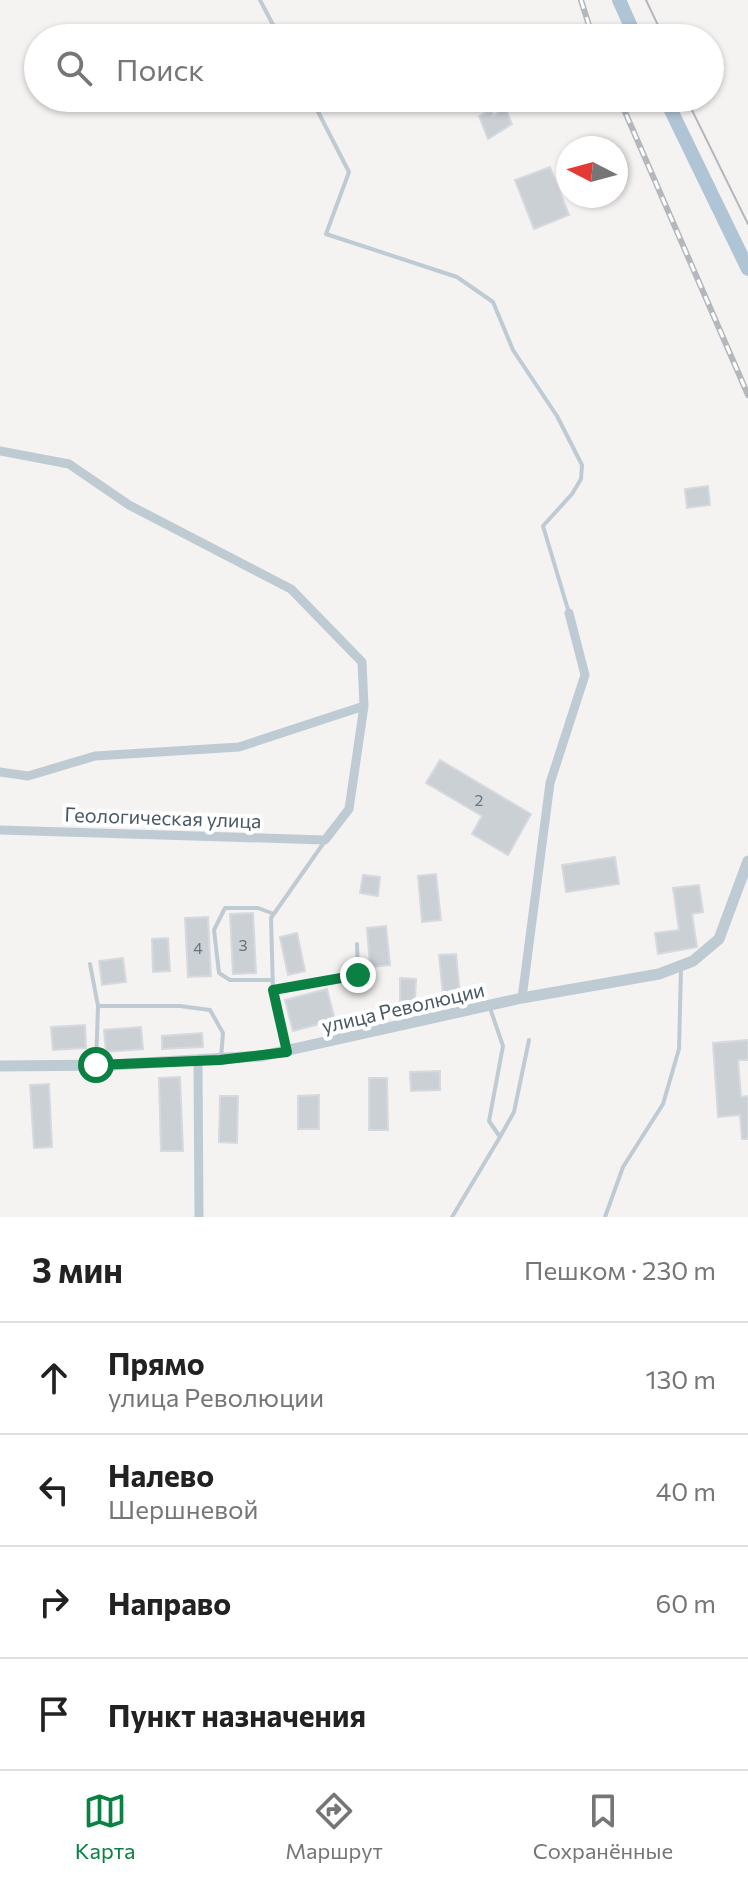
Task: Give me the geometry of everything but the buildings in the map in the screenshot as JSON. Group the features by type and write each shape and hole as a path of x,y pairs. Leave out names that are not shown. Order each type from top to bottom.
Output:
{"main road":[{"path":"619,0 630,24"},
{"path":"672,112 748,269"}],"street":[{"path":"0,451 69,464 129,505 291,589 362,662 364,706 349,809 325,840"},
{"path":"522,998 550,783 585,675 569,613"},
{"path":"0,772 28,776 95,756 239,747 364,706"},
{"name":"Геологическая улица","path":"0,830 325,840"},
{"name":"улица Революции","path":"0,1066 220,1060 287,1052 522,998 681,967 705,953 719,939 748,861"},
{"path":"198,1061 199,1217"}],"lane":[{"path":"260,0 273,24"},
{"path":"318,112 349,172 326,234 457,277 493,302 513,350 557,416 582,465 581,479 572,494 543,526 569,613"},
{"path":"287,1052 273,990 274,914 325,840"},
{"path":"273,980 230,980 219,973 214,930 225,908 258,908 274,914"},
{"path":"273,990 358,975 357,944"},
{"path":"90,964 98,1006 96,1065"},
{"path":"605,1217 623,1167 663,1104 679,1049 681,967"},
{"path":"98,1006 180,1006 210,1010 223,1033 220,1060"},
{"path":"490,1006 503,1046 489,1121 500,1137"},
{"path":"452,1217 514,1112 529,1040"}],"tram line":[{"path":"646,0 657,24"},
{"path":"693,112 748,224"}],"railway":[{"path":"581,0 589,24"},
{"path":"625,112 748,395"}],"route":[{"path":"96,1065 220,1060 287,1052 273,990 358,975"}]}
